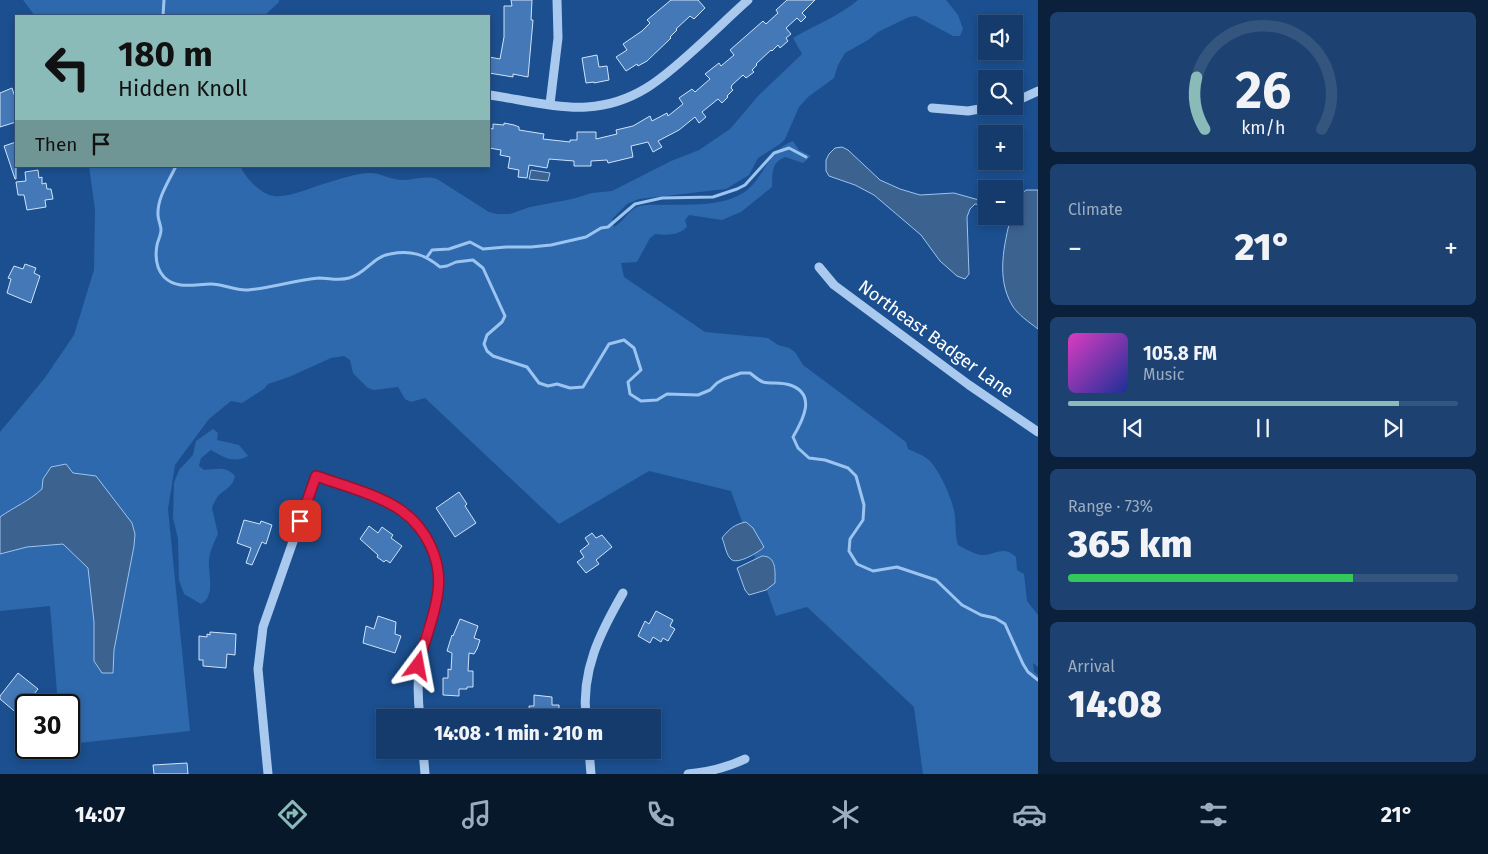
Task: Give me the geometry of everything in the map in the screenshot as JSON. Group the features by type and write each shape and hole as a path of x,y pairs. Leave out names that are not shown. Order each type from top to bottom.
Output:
{"street":[{"path":"550,104 558,38 557,0"},
{"path":"490,95 585,108 627,99 648,89 666,75 748,0"},
{"path":"1023,98 1038,91"},
{"path":"932,108 968,111 978,109"},
{"name":"Northeast Badger Lane","path":"819,267 834,285 969,385 1038,432"},
{"path":"268,774 258,669 263,627 316,476 380,499 401,510 416,524 428,542 439,573 436,605 418,666 417,691 419,709"},
{"path":"586,709 587,679 593,652 622,593"},
{"path":"424,759 425,774"},
{"path":"590,759 591,774"},
{"path":"688,774 710,772 728,767 745,759"}],"shaded area":[{"path":"23,0 279,0 265,15 34,15"},
{"path":"858,0 946,0 958,15 963,29 960,36 953,36 916,16 909,17 878,32 845,53 838,65 834,78 808,97 799,107 785,139 758,158 749,175 726,189 639,199 627,204 612,219 614,227 631,211 640,206 715,203 743,193 756,181 778,151 793,141 799,150 811,156 803,163 785,157 780,159 773,169 772,187 741,212 722,220 689,215 685,220 687,227 684,230 668,235 655,234 650,238 637,262 621,263 624,277 705,332 768,338 778,345 795,352 803,365 906,442 908,449 929,460 942,479 952,503 958,545 981,555 1007,551 1016,557 1017,570 1024,574 1027,601 1038,615 1038,667 1033,663 1034,672 1038,675 1038,774 923,774 914,707 807,607 776,616 731,491 649,471 559,524 425,398 411,402 405,399 398,387 374,390 368,388 353,373 350,360 344,356 331,358 289,377 268,384 264,389 242,403 231,401 209,419 175,465 168,509 190,731 80,743 80,694 57,694 50,606 0,611 0,432 44,379 74,335 94,270 95,210 89,167 241,167 254,185 269,195 274,196 293,194 343,178 367,173 402,180 432,178 437,179 489,212 510,214 530,207 592,193 612,191 671,161 699,150 730,129 759,95 802,54 793,38 835,16"},
{"path":"842,147 848,150 880,180 900,189 920,195 954,193 978,200 978,205 975,204 970,209 967,217 969,274 965,279 957,276 940,261 921,235 874,195 855,185 829,176 826,171 826,160 835,148"},
{"path":"531,170 550,173 548,181 529,179"},
{"path":"1026,190 1038,190 1038,329 1014,309 1004,284 1003,261 1006,238 1009,225 1023,225 1023,193"},
{"path":"213,429 218,433 217,440 239,445 248,456 233,459 224,457 211,450 201,458 199,466 204,470 225,469 235,476 231,485 218,496 212,508 218,534 209,560 210,590 206,600 201,604 184,594 179,580 178,539 173,518 174,483 179,470 193,455 196,441"},
{"path":"66,464 73,473 96,476 132,523 135,534 114,650 113,673 102,673 94,661 94,622 88,568 63,544 27,547 0,554 0,517 42,489 43,479 51,467"},
{"path":"746,522 753,528 764,547 744,559 735,561 727,553 722,538 732,527"},
{"path":"762,556 767,557 773,562 775,583 766,590 749,595 745,590 737,568"}],"building":[{"path":"511,0 532,0 531,20 533,20 528,77 513,74 513,77 490,73 490,57 500,59 504,37 504,6 512,6"},
{"path":"671,0 698,0 705,8 694,19 690,16 647,61 638,66 637,64 626,71 616,57 627,50 623,44 642,31 650,23 647,20"},
{"path":"787,0 815,0 802,13 806,17 801,22 797,18 786,28 791,34 786,38 788,41 780,48 778,45 771,50 756,64 752,70 754,72 746,78 743,75 732,85 731,88 733,90 722,103 718,99 702,112 706,117 699,123 695,117 679,130 658,141 662,147 653,152 648,142 631,146 633,157 608,163 607,160 591,161 591,166 574,166 574,161 549,159 547,168 529,165 527,178 518,177 519,170 508,168 510,157 500,155 501,150 490,148 490,128 493,129 493,124 504,125 504,123 514,125 519,127 519,130 544,134 543,139 570,142 570,140 577,140 577,132 596,132 596,139 617,134 616,130 633,126 650,116 652,121 667,113 668,116 683,104 679,98 692,89 695,92 710,79 705,74 719,63 721,66 734,55 730,50 763,21 766,24 778,13 776,10"},
{"path":"597,55 599,67 607,66 609,80 586,83 582,58"},
{"path":"12,88 15,97 15,122 0,127 0,93"},
{"path":"15,142 16,179 15,179 4,146"},
{"path":"38,170 39,178 42,177 42,184 46,183 47,189 51,189 53,199 45,200 46,207 27,210 24,195 18,195 16,182 26,181 25,172"},
{"path":"25,264 36,268 34,273 40,276 31,303 7,293 11,279 8,278 14,266 23,269"},
{"path":"459,492 476,523 455,537 436,508"},
{"path":"244,520 260,524 261,521 272,525 266,544 262,542 252,565 246,563 251,548 237,543"},
{"path":"369,526 378,533 382,527 393,535 391,538 402,546 390,563 386,560 384,562 377,557 378,555 360,539"},
{"path":"592,533 596,538 602,535 612,547 596,560 599,564 586,573 577,562 584,557 580,551 589,544 585,538"},
{"path":"656,611 673,620 670,626 675,629 668,641 663,638 661,642 653,637 650,643 638,636 645,621 649,624"},
{"path":"378,616 396,622 395,634 401,636 395,653 363,643 366,626 374,629"},
{"path":"460,619 478,626 474,638 480,640 477,649 474,654 469,653 468,671 473,671 473,687 459,689 459,696 443,695 443,678 448,678 448,669 451,670 452,653 447,651"},
{"path":"210,632 236,634 235,655 227,654 226,668 203,666 203,660 199,660 199,636 207,637 207,634 210,635"},
{"path":"18,673 38,689 34,694 15,694 15,712 0,699 0,696"},
{"path":"534,695 552,697 552,705 559,705 559,709 529,709 529,706 534,706"},
{"path":"187,763 188,774 154,774 153,765"}],"waterway":[{"path":"163,15 164,0"},
{"path":"427,257 432,250 449,249 470,242 483,249 531,247 551,245 586,237 601,228 608,227 635,204 662,198 713,197 737,189 745,185 774,153 789,148 806,157"},
{"path":"176,167 159,202 158,215 161,234 156,253 161,273 175,284 216,284 248,290 310,279 345,279 360,273 378,258 398,253 417,254 440,267 456,262 473,260 483,268 505,316 502,322 487,335 484,344 487,351 493,356 527,367 539,383 548,386 557,384 570,388 583,387 609,344 624,340 634,348 641,370 628,382 630,394 641,401 657,400 667,394 698,395 710,390 724,379 741,373 750,373 763,382 787,384 798,389 805,401 804,415 793,437 798,448 809,458 825,460 848,468 856,476 864,505 863,520 850,539 849,551 857,564 873,571 897,567 936,580 962,605 1005,624 1023,664 1028,672 1038,680"}],"route":[{"path":"300,521 316,476 380,499 401,510 416,524 428,542 439,573 436,605 418,666"}]}
